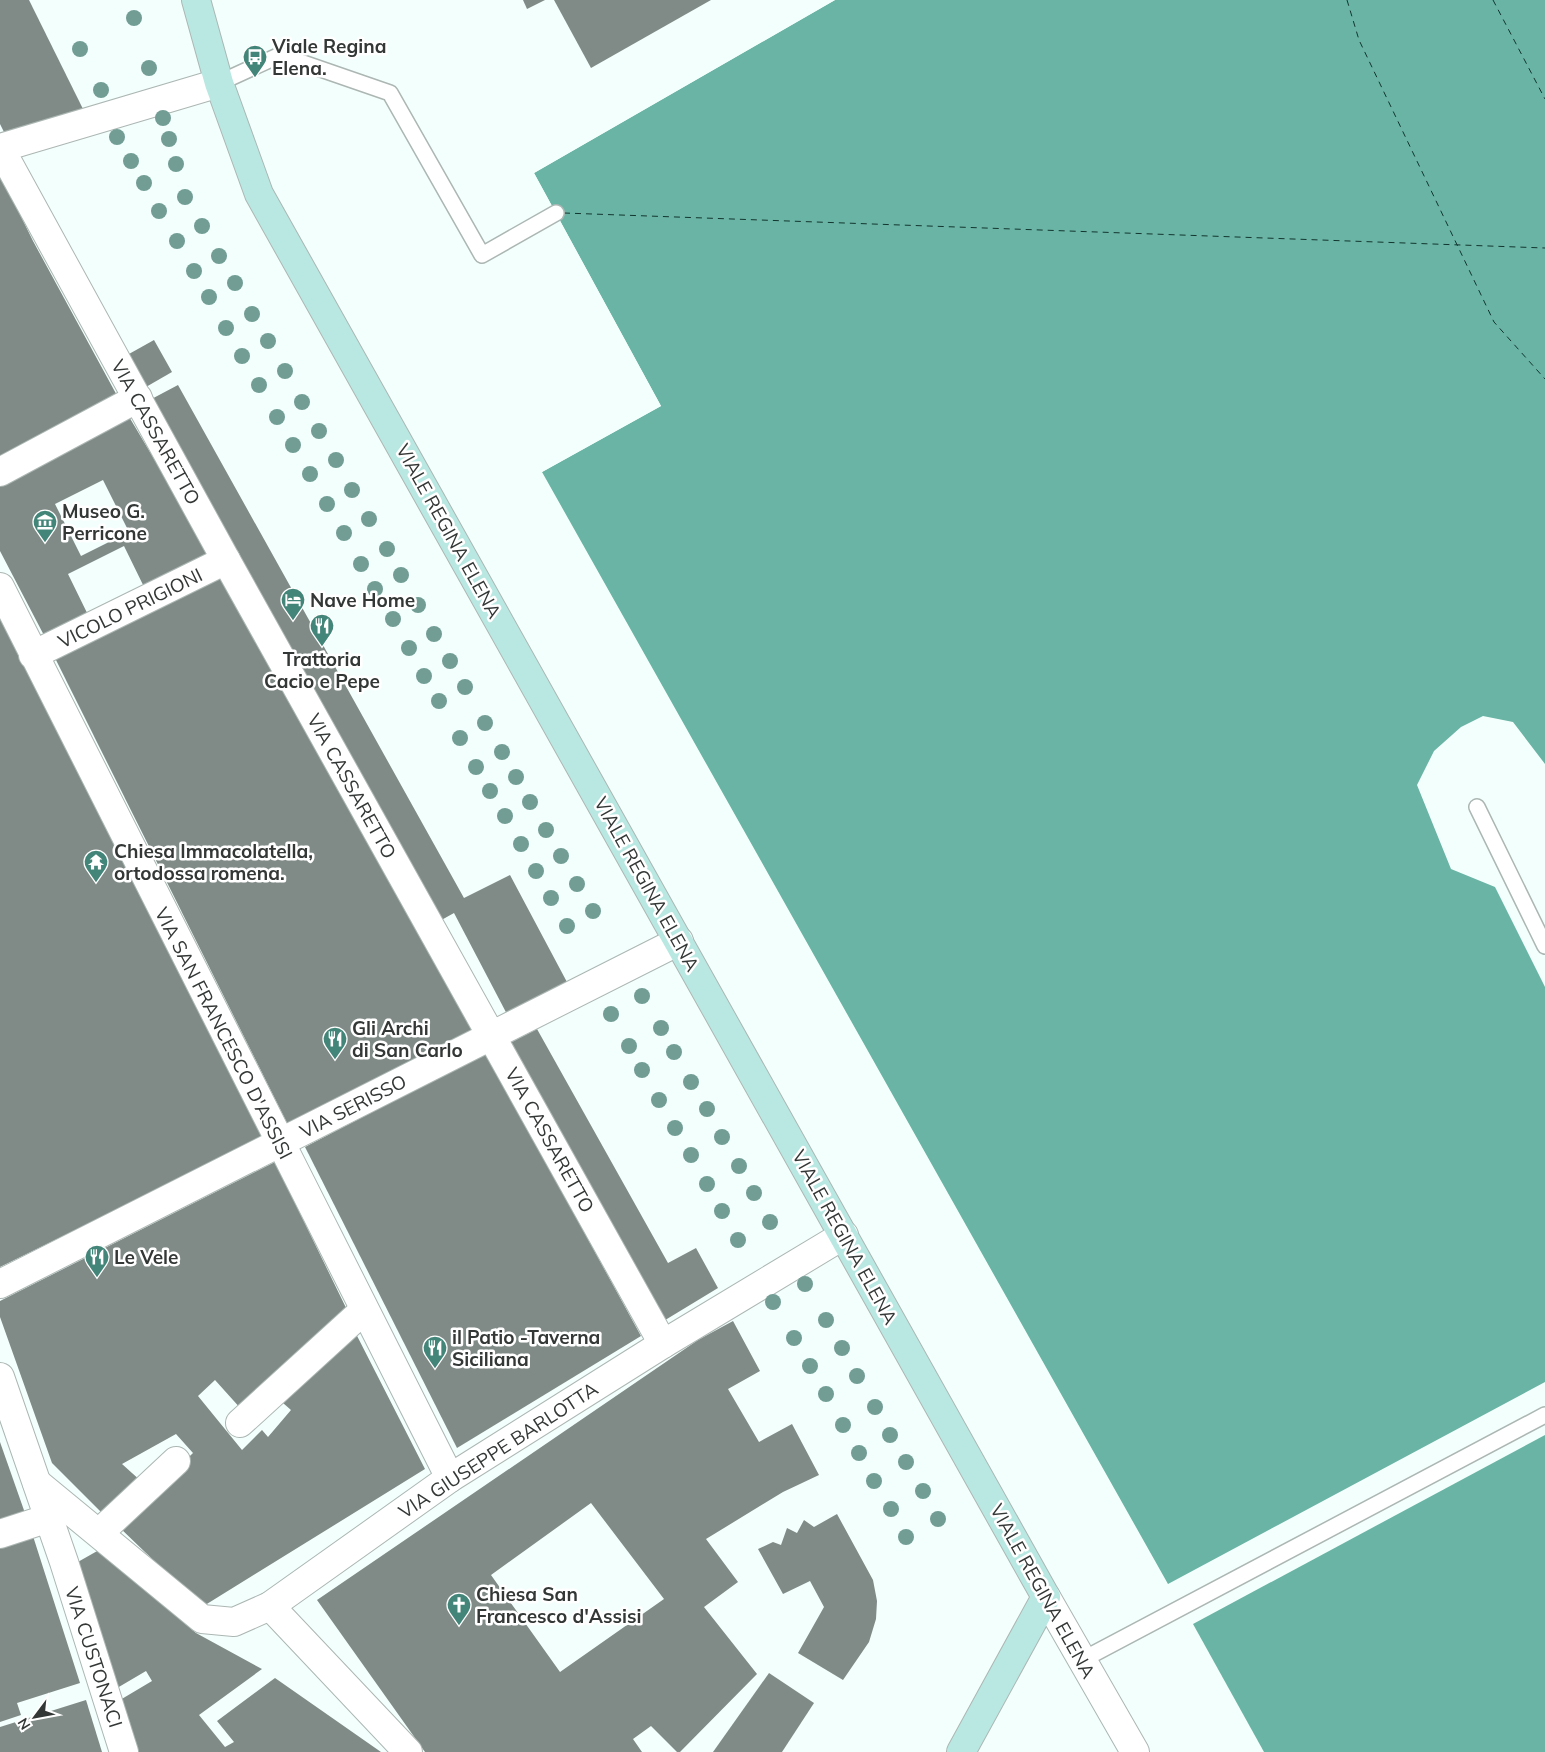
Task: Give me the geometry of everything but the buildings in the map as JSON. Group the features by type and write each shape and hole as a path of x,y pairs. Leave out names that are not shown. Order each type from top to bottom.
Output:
{"street":[{"name":"VIALE REGINA ELENA","path":"196,0 219,83 259,194 1046,1597 1135,1752"},
{"path":"0,148 219,83"},
{"name":"VIA CASSARETTO","path":"0,148 226,560 663,1344"},
{"path":"0,472 138,398"},
{"name":"VICOLO PRIGIONI","path":"33,655 226,560"},
{"name":"VIA SAN FRANCESCO D'ASSISI","path":"0,587 450,1478"},
{"name":"VIA SERISSO","path":"0,1284 679,941"},
{"name":"VIA GIUSEPPE BARLOTTA","path":"99,1533 202,1619 234,1622 270,1606 450,1478 663,1344 844,1235"},
{"path":"240,1423 364,1310"},
{"name":"VIA CUSTONACI","path":"0,1377 64,1562 124,1752"},
{"path":"37,1483 99,1533 176,1461"},
{"path":"0,1534 49,1518"},
{"path":"961,1752 1046,1597"},
{"path":"270,1606 408,1752"}],"lane":[{"path":"219,83 280,55 390,93 482,255 556,213"},
{"path":"1478,807 1545,946"},
{"path":"1082,1660 1545,1415"}],"shaded area":[{"path":"835,0 1545,0 1545,764 1513,722 1483,716 1461,727 1434,751 1417,785 1451,869 1495,887 1545,987 1545,1382 1168,1584 542,472 661,406 534,173"},
{"path":"1545,1435 1545,1752 1264,1752 1193,1624"}],"pier":[{"path":"830,0 835,0 534,173 661,406 542,472 541,470 658,405 531,172"}],"ferry route":[{"path":"1347,0 1359,40 1494,322 1545,379"},
{"path":"1493,0 1545,99"},
{"path":"564,213 1545,248"}],"place":[{"name":"Viale Regina Elena.","path":"255,78"},
{"name":"Museo G. Perricone","path":"45,543"},
{"name":"Nave Home","path":"293,621"},
{"name":"Trattoria Cacio e Pepe","path":"322,647"},
{"name":"Chiesa Immacolatella, ortodossa romena.","path":"96,883"},
{"name":"Gli Archi di San Carlo","path":"335,1060"},
{"name":"Le Vele","path":"97,1278"},
{"name":"il Patio -Taverna Siciliana","path":"435,1369"},
{"name":"Chiesa San Francesco d'Assisi","path":"459,1626"}]}
